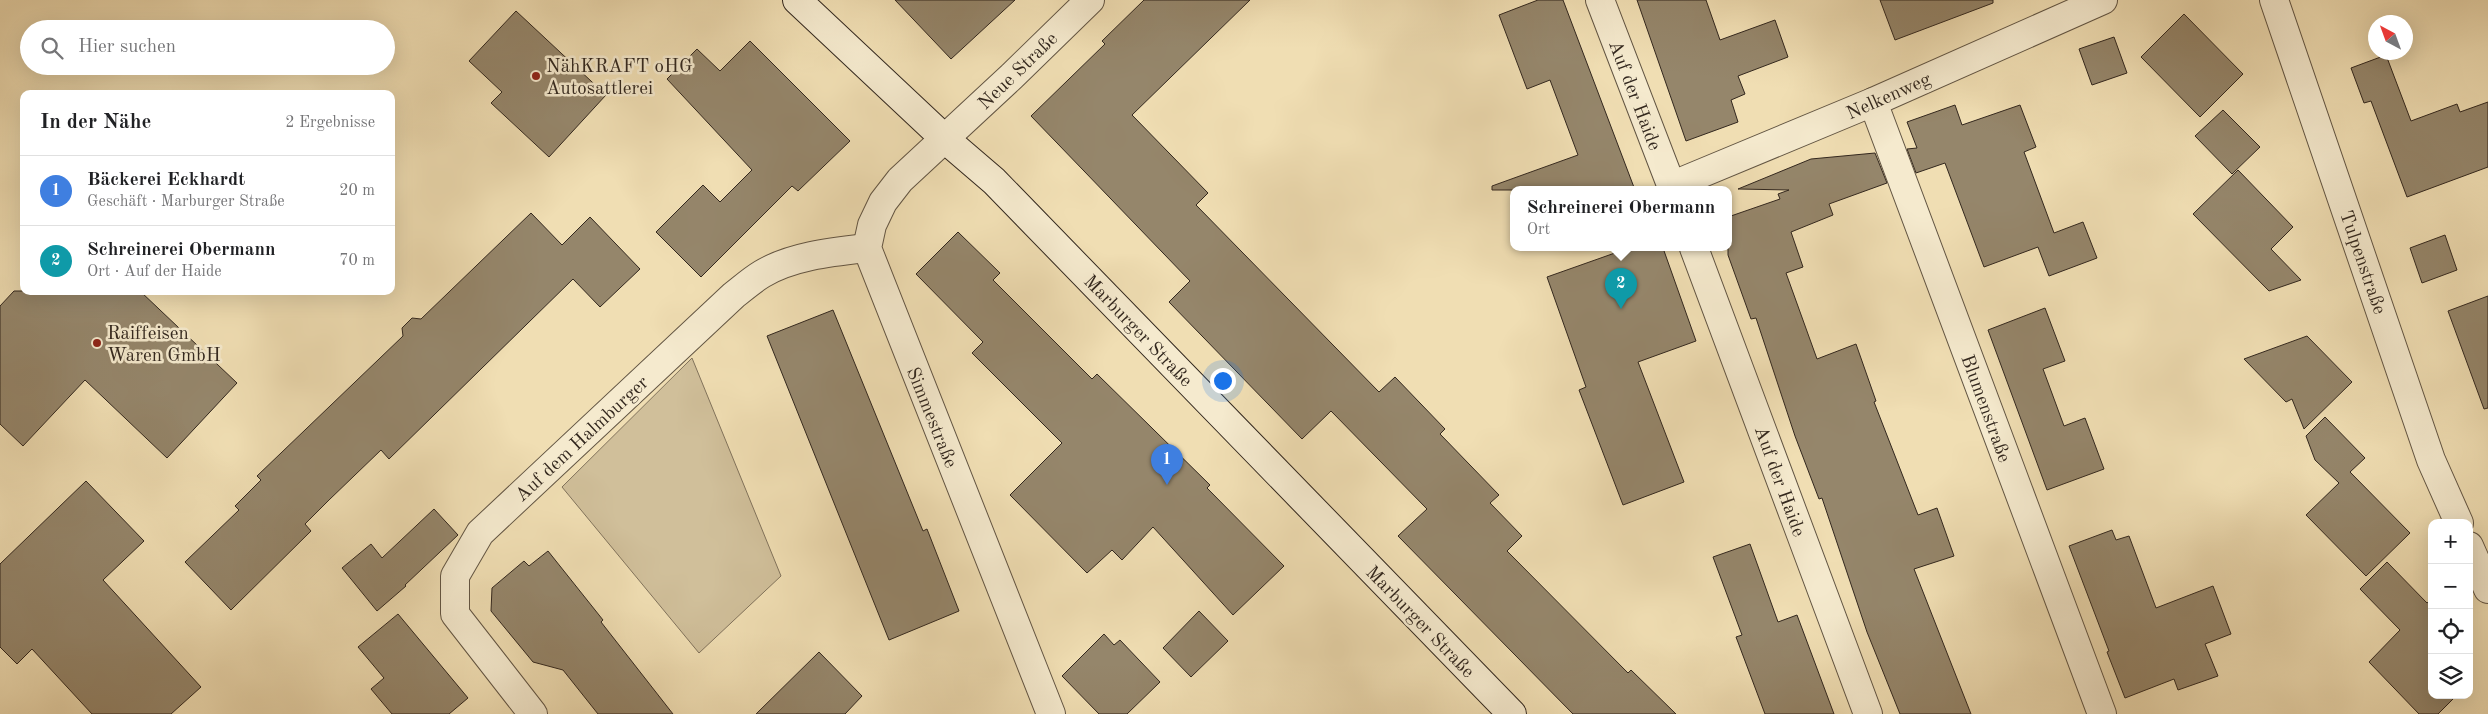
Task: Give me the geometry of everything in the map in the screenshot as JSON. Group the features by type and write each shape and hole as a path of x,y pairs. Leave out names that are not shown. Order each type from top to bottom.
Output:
{"street":[{"name":"Marburger Straße","path":"797,0 945,139 994,181 1512,714"},
{"name":"Neue Straße","path":"945,139 1090,0"},
{"name":"Auf der Haide","path":"1600,0 1671,186"},
{"name":"Nelkenweg","path":"1677,186 1873,102 2103,0"},
{"name":"Tulpenstraße","path":"2274,0 2431,460 2457,519"},
{"name":"Blumenstraße","path":"1873,102 2102,714"},
{"path":"867,248 872,225 882,202 923,156 945,139"},
{"name":"Auf dem Halmburger","path":"533,714 455,614 455,576 480,533 734,295 763,274 795,261 827,253 867,248"},
{"name":"Simmestraße","path":"867,248 1050,714"},
{"name":"Auf der Haide","path":"1695,251 1868,714"},
{"path":"2473,555 2488,588"}],"shaded area":[{"path":"692,358 781,576 699,653 562,487"}],"building":[{"path":"895,0 1015,0 951,59"},
{"path":"1144,0 1250,0 1132,115 1208,193 1196,205 1379,392 1395,377 1445,429 1440,434 1499,495 1490,503 1522,536 1507,551 1628,673 1631,670 1676,714 1573,714 1398,536 1427,509 1331,411 1302,439 1169,302 1190,281 1031,116 1105,44 1102,41"},
{"path":"1538,0 1563,0 1633,186 1510,186 1510,190 1492,190 1492,186 1578,155 1550,80 1527,89 1499,15"},
{"path":"1637,0 1706,0 1720,40 1775,20 1788,57 1738,76 1745,94 1731,100 1738,122 1686,141"},
{"path":"1880,0 1993,0 1993,3 1895,40"},
{"name":"NähKRAFT oHG Autosattlerei","path":"516,11 606,95 549,157 491,103 502,92 469,61"},
{"path":"2184,14 2243,74 2200,117 2141,57"},
{"path":"2114,37 2127,73 2092,85 2079,49"},
{"path":"750,41 850,141 798,191 792,186 701,277 656,232 703,185 720,202 752,170 667,79 697,49 720,71"},
{"path":"2373,60 2388,60 2411,121 2457,104 2460,112 2488,102 2488,167 2407,197 2371,101 2364,103 2351,68"},
{"path":"1955,105 1962,125 2020,105 2036,147 2024,152 2054,233 2083,222 2097,258 2049,276 2038,247 1984,267 1945,163 1916,173 1907,149 1917,148 1907,122"},
{"path":"2223,110 2260,147 2232,174 2195,136"},
{"path":"1875,153 1887,183 1829,204 1833,215 1791,232 1803,267 1786,273 1817,359 1856,344 1876,401 1874,402 1918,515 1937,508 1954,556 1914,569 1971,714 1900,714 1867,632 1822,498 1819,499 1795,436 1756,318 1751,319 1728,255 1728,251 1732,251 1732,216 1780,199 1778,194 1789,190 1738,189 1811,159"},
{"path":"2238,170 2293,227 2271,249 2301,280 2269,291 2193,214"},
{"path":"531,213 562,245 590,217 640,269 600,307 573,279 389,459 381,450 329,500 305,524 311,531 231,610 185,562 239,510 235,506 261,480 257,476 403,336 402,328 412,318 421,319"},
{"path":"958,232 1000,273 993,280 1092,379 1097,374 1210,485 1207,488 1284,566 1233,615 1153,527 1122,560 1112,550 1087,573 1010,495 1062,443 972,353 983,342 916,274"},
{"path":"2445,235 2457,270 2422,283 2410,248"},
{"path":"1621,251 1664,251 1696,341 1638,362 1684,482 1623,505 1579,390 1586,387 1547,277"},
{"name":"Raiffeisen Waren GmbH","path":"14,291 20,291 20,295 144,295 237,383 167,458 85,380 23,446 0,424 0,306"},
{"path":"2488,296 2488,408 2484,409 2448,311"},
{"path":"2045,308 2065,361 2043,369 2064,426 2085,418 2104,469 2047,490 1988,330"},
{"path":"833,310 923,531 927,529 959,611 889,640 767,336"},
{"path":"2307,336 2352,382 2304,429 2292,399 2286,402 2244,359"},
{"path":"2325,417 2365,458 2350,472 2410,533 2366,576 2306,515 2339,483 2315,460 2306,436"},
{"path":"86,481 144,541 103,580 201,687 171,714 92,714 32,649 17,664 0,647 0,564"},
{"path":"434,509 458,535 406,586 377,611 342,568 371,544 382,558"},
{"path":"2112,530 2116,540 2129,536 2156,608 2213,586 2231,634 2205,644 2218,676 2178,690 2174,679 2125,698 2069,546"},
{"path":"1750,544 1778,622 1797,615 1834,714 1765,714 1736,637 1742,635 1713,557"},
{"path":"548,551 603,620 601,622 673,714 598,714 563,670 533,662 491,611 492,588 524,561 529,566"},
{"path":"2387,562 2428,602 2428,699 2453,699 2438,714 2419,714 2369,662 2400,630 2360,589"},
{"path":"1199,611 1228,641 1191,677 1163,648"},
{"path":"398,614 468,698 449,714 392,714 371,689 384,678 358,647"},
{"path":"1104,634 1114,645 1120,640 1160,682 1127,714 1099,714 1062,676"},
{"path":"819,652 862,696 845,714 756,714"}],"place":[{"name":"NähKRAFT oHG Autosattlerei","path":"536,76"},
{"name":"Schreinerei Obermann","path":"1621,309"},
{"name":"Raiffeisen Waren GmbH","path":"97,343"},
{"name":"Bäckerei Eckhardt","path":"1167,485"}]}
